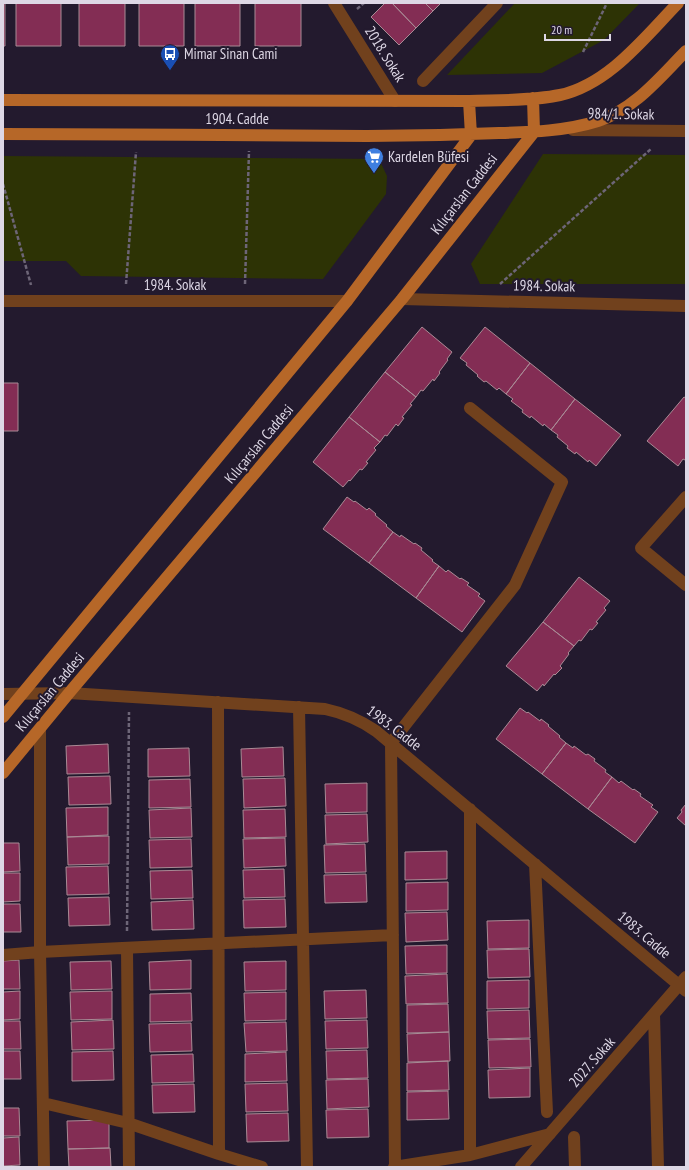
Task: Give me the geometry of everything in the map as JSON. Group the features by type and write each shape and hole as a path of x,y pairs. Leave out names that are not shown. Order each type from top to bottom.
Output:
{"main road":[{"name":"1904. Cadde","path":"3,100 469,101 533,98 559,95 571,92 601,77 626,56 678,3"},
{"name":"1904. Cadde","path":"3,134 471,135 534,132 579,126 598,121 618,113 632,104 686,51"},
{"path":"533,98 534,132"},
{"path":"469,101 471,135"},
{"name":"Kılıçarslan Caddesi","path":"3,774 69,693 402,299 534,132"},
{"name":"Kılıçarslan Caddesi","path":"3,717 24,694 347,300 471,135"}],"street":[{"name":"2018. Sokak","path":"334,3 395,101"},
{"path":"423,81 497,3"},
{"name":"984/1. Sokak","path":"555,129 686,131"},
{"name":"1984. Sokak","path":"402,299 686,306"},
{"name":"1984. Sokak","path":"3,301 347,300"},
{"path":"470,408 562,482 515,585 391,743 394,1167 470,1155 550,1134"},
{"path":"686,497 641,548 686,585"},
{"name":"1983. Cadde","path":"3,694 69,693 299,707 325,709 347,714 365,723 391,743 535,864 684,984"},
{"path":"218,702 219,1154"},
{"path":"299,707 307,1167"},
{"path":"40,730 40,952 44,1167"},
{"path":"470,810 470,1155"},
{"path":"535,864 547,1112"},
{"path":"3,955 393,935"},
{"path":"127,948 129,1167"},
{"name":"2027. Sokak","path":"521,1167 654,1014 684,984"},
{"path":"654,1014 658,1167"},
{"path":"43,1103 128,1123 262,1167"},
{"path":"574,1137 575,1167"}],"path":[{"path":"582,52 607,3"},
{"path":"481,301 671,131"},
{"path":"125,301 137,134"},
{"path":"245,301 250,135"},
{"path":"3,184 36,301"},
{"path":"127,948 130,697"}],"green space":[{"path":"515,3 640,3 604,40 542,73 447,75"},
{"path":"543,154 686,155 686,284 480,284 471,264"},
{"path":"3,156 379,159 387,176 386,194 323,279 81,276 66,261 3,261"}],"building":[{"path":"3,3 5,3 5,46 3,46"},
{"path":"16,3 61,3 61,46 16,46"},
{"path":"79,3 125,3 125,46 79,46"},
{"path":"139,3 184,3 184,46 139,46"},
{"path":"195,3 240,3 240,46 195,46"},
{"path":"255,3 301,3 301,46 255,46"},
{"path":"385,3 392,3 416,28 399,45 371,17"},
{"path":"392,3 425,3 433,11 416,28"},
{"path":"425,3 441,3 433,11"},
{"path":"422,327 452,352 434,381 433,379 416,397 385,372"},
{"path":"485,327 530,363 506,394 499,388 497,390 486,381 484,382 466,365 467,363 460,358"},
{"path":"530,363 575,399 551,430 544,424 543,426 531,416 530,418 522,412 523,410 511,401 513,399 506,394"},
{"path":"385,372 416,397 410,404 412,405 402,417 404,418 398,426 396,424 387,436 385,435 380,442 349,417"},
{"path":"3,383 18,383 18,431 3,431"},
{"path":"684,397 686,398 686,459 683,459 678,466 647,441"},
{"path":"575,399 621,435 596,466 589,460 588,462 576,452 575,454 567,448 568,446 551,430"},
{"path":"349,417 380,442 374,448 376,450 366,462 368,463 362,470 360,469 343,487 313,462"},
{"path":"347,497 367,510 369,508 393,532 369,563 323,529"},
{"path":"393,532 400,537 401,535 422,548 421,550 439,566 416,598 369,563"},
{"path":"439,566 446,572 448,570 460,579 461,578 469,583 467,585 480,594 478,596 485,601 462,632 416,598"},
{"path":"579,577 610,601 604,608 606,610 596,622 598,623 592,630 590,629 581,641 579,640 574,646 543,622"},
{"path":"543,622 574,646 560,666 562,668 537,691 506,666"},
{"path":"520,708 549,725 548,726 566,743 542,774 496,739"},
{"path":"566,743 573,748 574,746 586,755 588,754 595,759 594,761 606,770 605,772 612,777 588,809 542,774"},
{"path":"108,744 109,773 67,774 66,746"},
{"path":"283,747 284,776 242,777 241,749"},
{"path":"189,748 190,776 148,777 148,749"},
{"path":"110,776 111,804 69,805 68,777"},
{"path":"612,777 619,783 621,781 641,794 640,796 653,805 651,807 658,812 635,843 588,809"},
{"path":"285,778 286,806 244,808 243,779"},
{"path":"190,779 191,807 149,808 149,780"},
{"path":"367,783 367,812 326,813 325,784"},
{"path":"686,804 686,826 677,818"},
{"path":"108,807 108,835 67,837 66,808"},
{"path":"191,808 192,837 150,838 149,810"},
{"path":"285,809 286,837 244,838 243,810"},
{"path":"367,814 368,842 326,844 325,815"},
{"path":"109,836 109,864 68,865 67,837"},
{"path":"285,838 286,866 244,868 243,839"},
{"path":"191,839 192,867 150,868 149,840"},
{"path":"3,843 19,843 20,871 3,872"},
{"path":"365,844 366,872 325,873 324,845"},
{"path":"447,851 447,879 405,880 405,852"},
{"path":"108,866 109,894 67,895 66,867"},
{"path":"284,869 285,897 244,898 243,870"},
{"path":"192,870 193,898 151,899 150,871"},
{"path":"3,873 20,873 20,901 3,902"},
{"path":"366,874 367,902 325,903 324,875"},
{"path":"448,882 448,910 406,911 406,883"},
{"path":"109,897 110,925 69,926 68,898"},
{"path":"285,899 286,927 244,928 243,900"},
{"path":"193,900 194,929 152,930 151,902"},
{"path":"3,904 20,904 21,932 3,932"},
{"path":"447,912 448,940 406,942 405,913"},
{"path":"529,920 529,948 488,949 487,921"},
{"path":"447,945 447,973 406,974 405,946"},
{"path":"529,949 530,977 488,978 487,950"},
{"path":"19,960 20,989 3,989 3,961"},
{"path":"191,960 191,989 150,990 149,962"},
{"path":"111,961 112,989 71,990 70,962"},
{"path":"286,961 286,990 245,991 244,962"},
{"path":"447,974 448,1003 406,1004 405,976"},
{"path":"529,980 529,1008 487,1009 487,981"},
{"path":"366,990 367,1018 325,1019 324,991"},
{"path":"20,991 20,1019 3,1020 3,992"},
{"path":"112,991 112,1019 71,1020 70,992"},
{"path":"286,992 286,1020 245,1021 244,993"},
{"path":"191,993 192,1021 150,1022 150,994"},
{"path":"448,1004 449,1032 407,1033 407,1005"},
{"path":"529,1010 530,1038 488,1039 487,1011"},
{"path":"113,1020 114,1049 72,1050 71,1022"},
{"path":"367,1020 368,1048 326,1049 325,1021"},
{"path":"3,1021 20,1021 21,1049 3,1049"},
{"path":"286,1022 287,1051 246,1052 244,1023"},
{"path":"191,1023 192,1051 150,1052 149,1024"},
{"path":"449,1032 450,1061 408,1062 407,1034"},
{"path":"530,1039 531,1067 489,1068 488,1040"},
{"path":"367,1050 368,1078 327,1079 326,1051"},
{"path":"3,1051 20,1051 21,1079 3,1079"},
{"path":"113,1051 114,1080 72,1081 72,1052"},
{"path":"286,1052 287,1081 245,1082 245,1054"},
{"path":"193,1054 194,1082 152,1083 151,1055"},
{"path":"448,1061 449,1090 407,1091 407,1063"},
{"path":"530,1068 530,1097 489,1098 488,1070"},
{"path":"368,1079 369,1107 327,1109 326,1080"},
{"path":"287,1083 288,1111 246,1112 245,1084"},
{"path":"194,1084 195,1112 153,1113 152,1085"},
{"path":"448,1091 449,1119 407,1120 407,1092"},
{"path":"3,1108 19,1108 20,1136 3,1136"},
{"path":"368,1109 369,1137 327,1138 326,1110"},
{"path":"288,1113 289,1141 247,1142 246,1114"},
{"path":"109,1120 109,1148 68,1149 67,1121"},
{"path":"19,1137 20,1165 3,1166 3,1138"},
{"path":"110,1148 111,1167 69,1167 68,1149"}],"place":[{"name":"Mimar Sinan Cami","path":"170,71"},
{"name":"Kardelen Büfesi","path":"374,174"}]}
